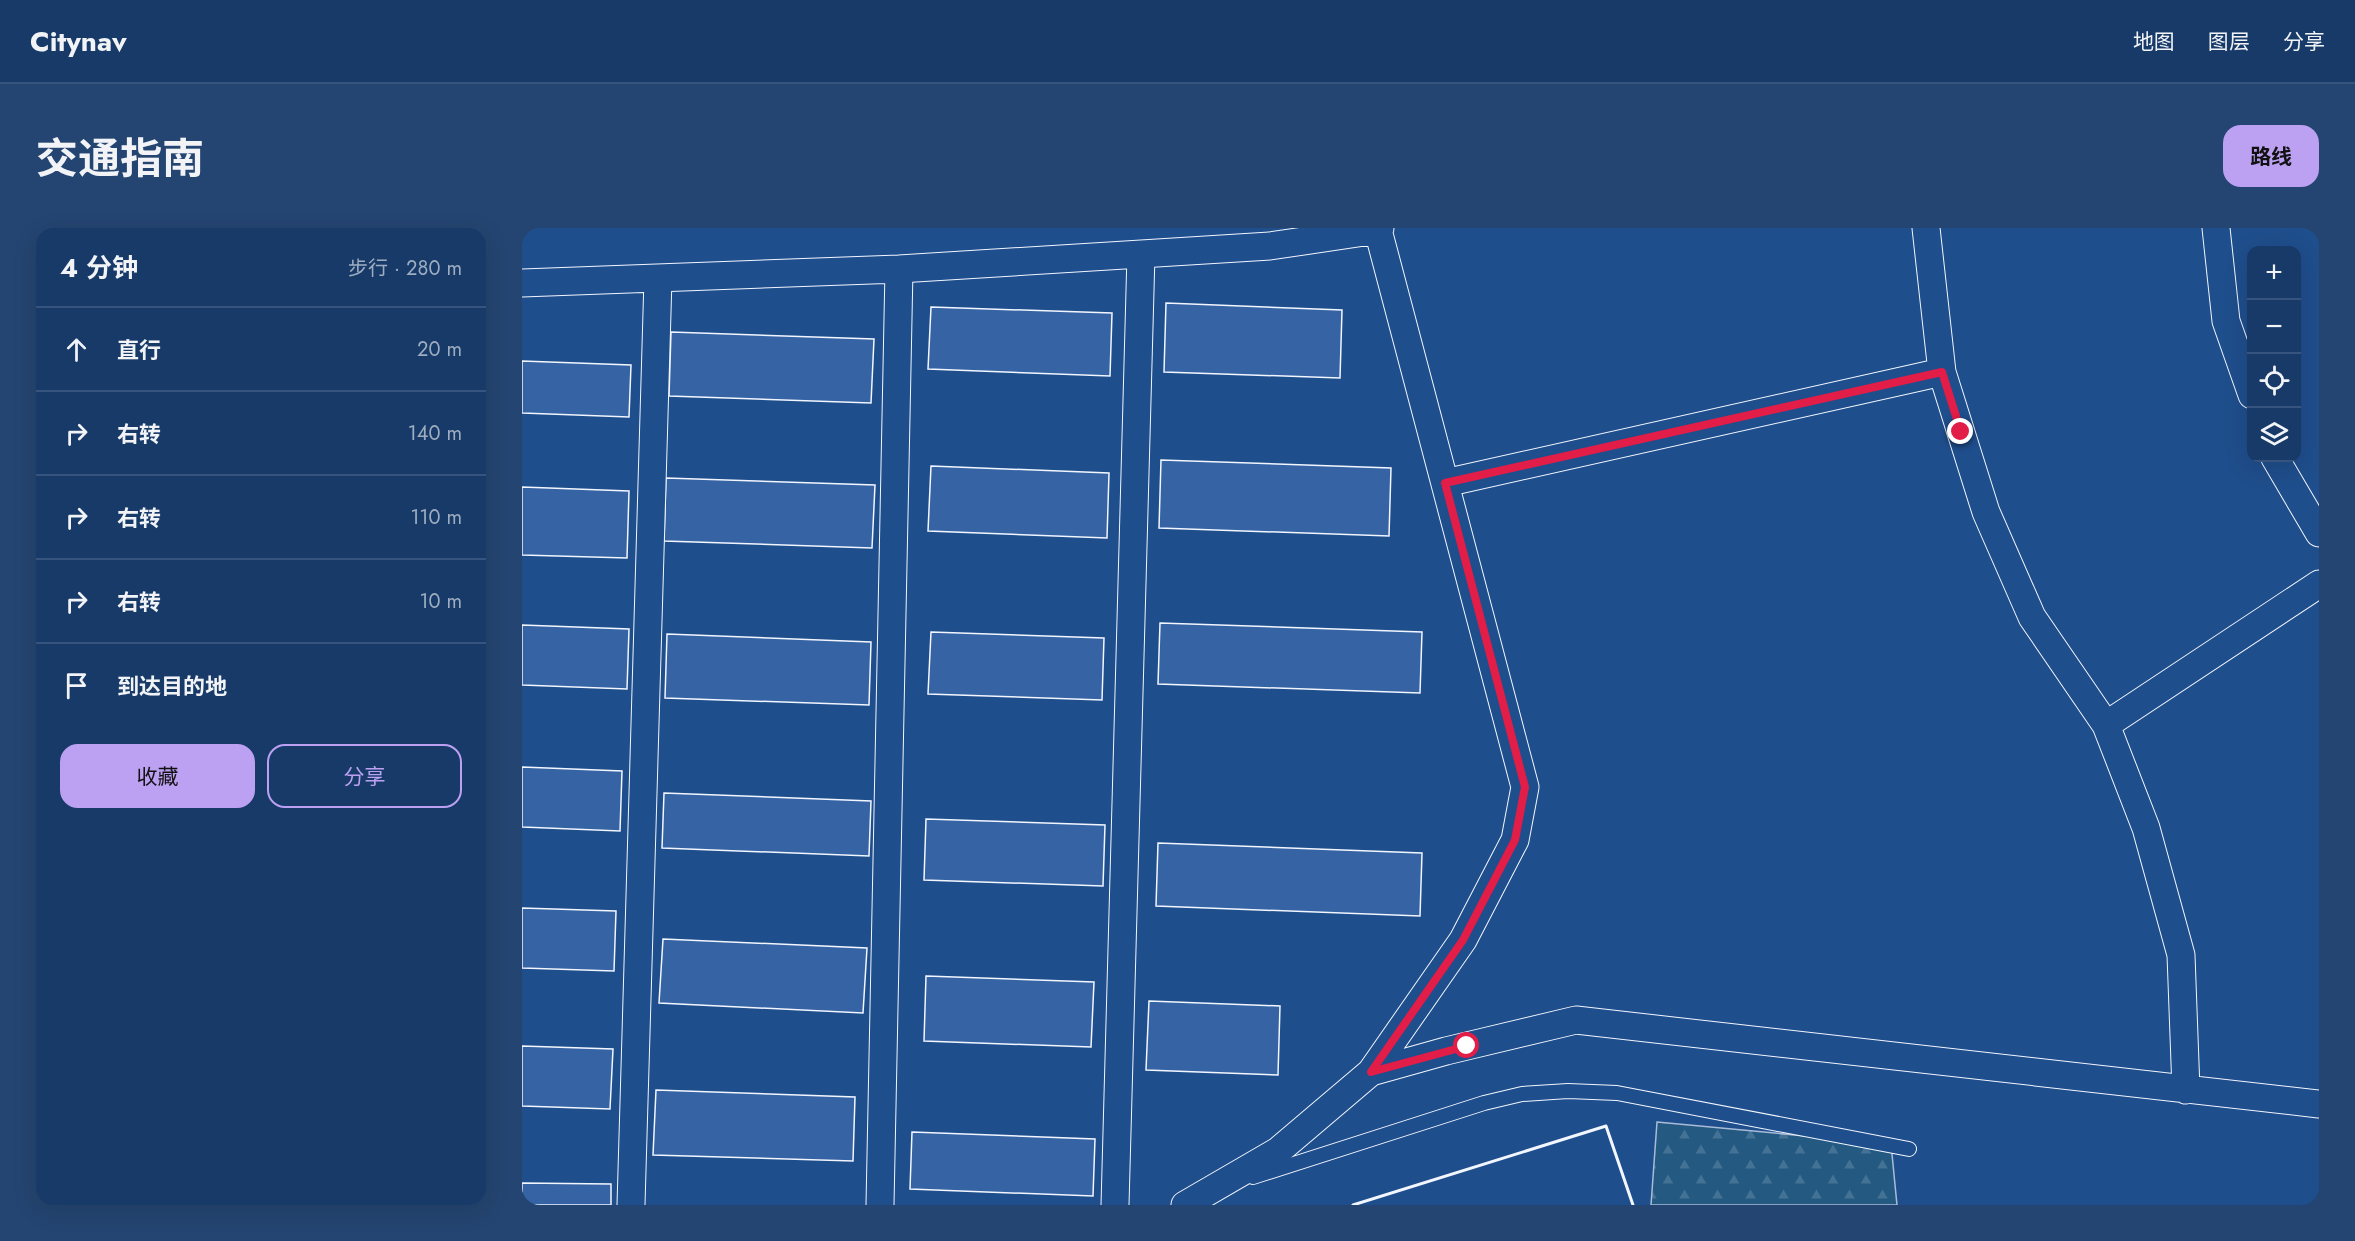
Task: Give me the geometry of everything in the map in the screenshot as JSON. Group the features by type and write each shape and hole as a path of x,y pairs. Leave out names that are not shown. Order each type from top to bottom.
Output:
{"street":[{"path":"1926,228 1942,372 1986,512 2032,616 2106,726 2146,828 2181,955 2186,1090"},
{"path":"2216,228 2226,321 2247,381"},
{"path":"522,283 899,269 1141,254 1239,238 1270,246 1379,229 1525,787 1515,840 1463,940 1371,1072 1278,1151 1185,1205"},
{"path":"1115,1205 1141,254"},
{"path":"880,1205 899,269"},
{"path":"631,1205 658,278"},
{"path":"1445,483 1942,372"},
{"path":"2277,462 2319,533"},
{"path":"2106,726 2319,584"},
{"path":"1371,1072 1576,1020 2319,1104"}],"lane":[{"path":"1209,1191 1473,1106 1522,1094 1568,1091 1617,1093 1909,1149"}],"green space":[{"path":"1657,1122 1891,1144 1897,1205 1651,1205"}],"building":[{"path":"1166,303 1342,310 1340,378 1164,372"},
{"path":"931,307 1112,313 1110,376 928,369"},
{"path":"671,332 874,339 871,403 669,396"},
{"path":"522,361 631,365 629,417 522,413"},
{"path":"1161,460 1391,468 1389,536 1159,528"},
{"path":"931,466 1109,473 1107,538 928,531"},
{"path":"666,478 875,485 872,548 664,541"},
{"path":"522,487 629,491 627,558 522,555"},
{"path":"1160,623 1422,632 1420,693 1158,684"},
{"path":"522,625 629,629 627,689 522,685"},
{"path":"931,632 1104,638 1102,700 928,694"},
{"path":"667,634 871,642 869,705 665,698"},
{"path":"522,767 622,771 620,831 522,827"},
{"path":"664,793 871,801 869,856 662,848"},
{"path":"926,819 1105,825 1103,886 924,880"},
{"path":"1158,843 1422,853 1420,916 1156,906"},
{"path":"522,908 616,911 614,971 522,968"},
{"path":"663,939 867,948 863,1013 659,1003"},
{"path":"926,976 1094,982 1091,1047 924,1041"},
{"path":"1149,1001 1280,1006 1278,1075 1146,1070"},
{"path":"522,1046 613,1049 610,1109 522,1106"},
{"path":"656,1090 855,1097 853,1161 653,1155"},
{"path":"912,1132 1095,1139 1093,1196 910,1189"},
{"path":"522,1183 611,1184 611,1205 522,1205"}],"wall":[{"path":"1353,1205 1606,1126 1633,1205"}],"route":[{"path":"1467,1046 1371,1072 1463,940 1515,840 1525,787 1445,483 1942,372 1961,432"}]}
